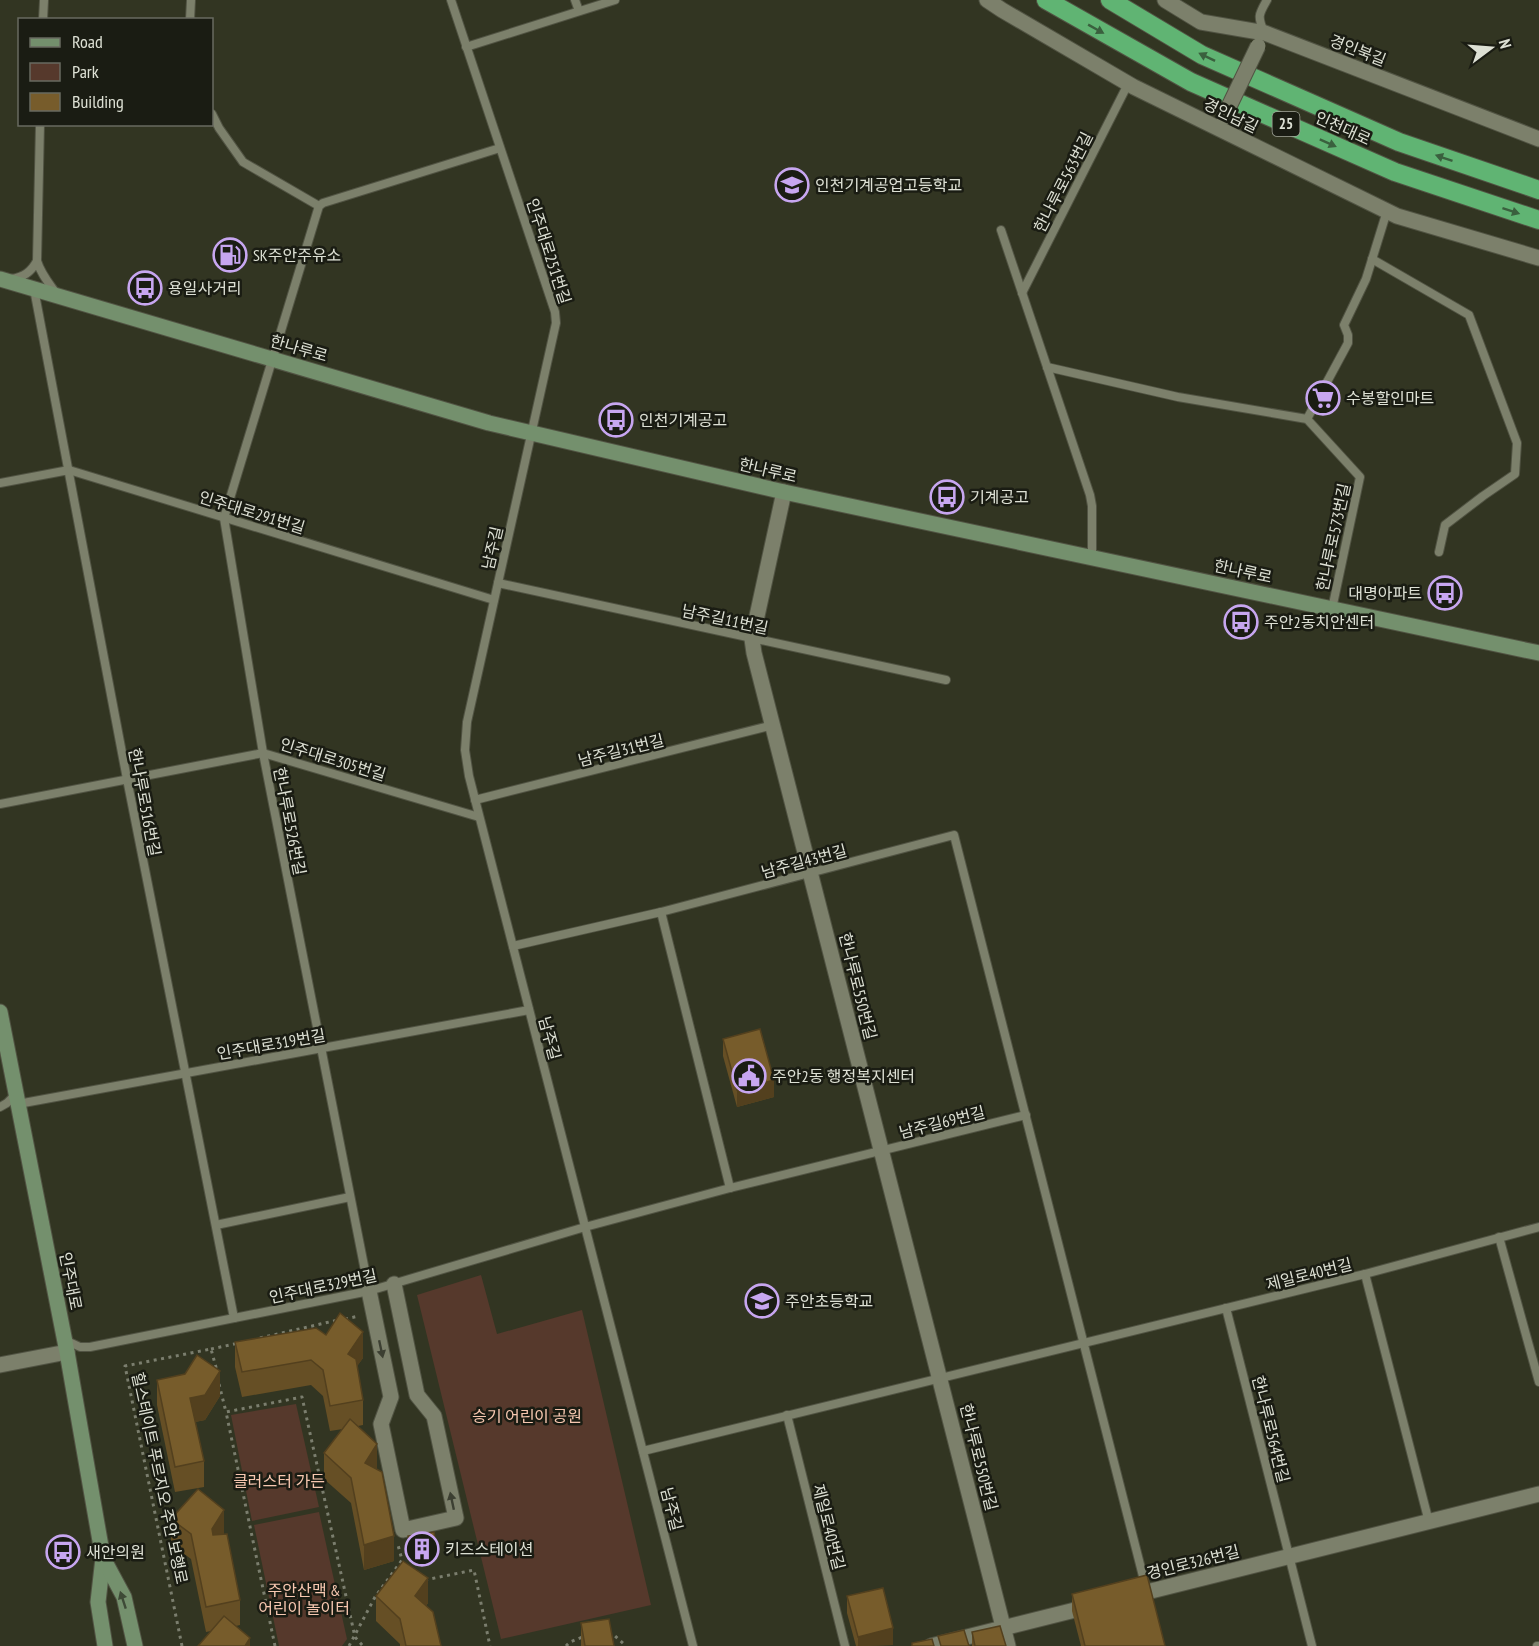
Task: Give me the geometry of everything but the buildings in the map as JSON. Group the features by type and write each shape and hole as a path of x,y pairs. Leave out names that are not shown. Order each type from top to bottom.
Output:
{"highway":[{"name":"인천대로","path":"1046,0 1201,87 1395,172 1539,220"},
{"name":"인천대로","path":"1110,0 1202,55 1344,118 1399,142 1539,190"}],"main road":[{"name":"한나루로","path":"2,279 489,423 784,492 1539,653"},
{"name":"인주대로","path":"0,1012 65,1346 103,1558 98,1602 105,1646"},
{"name":"인주대로","path":"103,1558 124,1597 135,1646"}],"street":[{"name":"경인남길","path":"987,0 1128,84 1221,123 1397,216 1539,258"},
{"name":"경인북길","path":"1165,0 1201,22 1261,40 1539,139"},
{"path":"1221,123 1261,40"},
{"name":"한나루로550번길","path":"784,492 752,639 1008,1646"},
{"path":"369,1291 391,1397 381,1424 403,1530 456,1518 434,1416 417,1395 394,1284"},
{"path":"0,1365 65,1346"},
{"name":"경인로326번길","path":"931,1646 1109,1601 1148,1598 1289,1557 1539,1494"},
{"path":"1072,1611 1077,1628"}],"lane":[{"path":"43,18 44,0"},
{"path":"190,18 191,0"},
{"name":"인주대로251번길","path":"451,0 555,312 556,323 532,433"},
{"path":"575,0 579,11"},
{"path":"466,47 615,0"},
{"path":"1261,40 1259,14 1267,0"},
{"name":"한나루로563번길","path":"1022,293 1128,84"},
{"path":"213,116 243,162 319,206 500,148"},
{"path":"40,126 37,261 44,278 59,296"},
{"name":"한나루로526번길","path":"319,206 224,518 263,753 369,1291"},
{"path":"1047,368 1191,400 1307,419 1348,344 1348,335 1344,325 1366,279 1387,211"},
{"path":"1001,230 1090,495 1092,558"},
{"path":"1372,259 1469,315 1517,443 1515,474 1445,525 1439,552"},
{"path":"2,279 20,278 28,274 37,261"},
{"name":"한나루로516번길","path":"34,289 127,779 234,1318"},
{"name":"한나루로573번길","path":"1307,419 1360,477 1332,609"},
{"name":"남주길","path":"532,433 466,722 465,750 479,817 693,1646"},
{"name":"인주대로291번길","path":"0,483 69,470 494,600"},
{"name":"남주길11번길","path":"498,583 946,680"},
{"name":"남주길31번길","path":"475,800 773,725"},
{"name":"인주대로305번길","path":"0,804 263,753 479,817"},
{"name":"남주길43번길","path":"513,946 661,912 954,835 1026,1115"},
{"path":"661,912 730,1188"},
{"name":"인주대로319번길","path":"17,1099 185,1073 529,1010"},
{"path":"0,1107 13,1098 17,1099"},
{"path":"1026,1115 1148,1598"},
{"name":"남주길69번길","path":"585,1227 730,1188 1026,1115"},
{"path":"216,1225 350,1197"},
{"name":"인주대로329번길","path":"65,1346 90,1347 369,1291 585,1227"},
{"name":"제일로40번길","path":"643,1451 1365,1274 1539,1227"},
{"path":"1498,1237 1539,1382"},
{"path":"1365,1274 1428,1522"},
{"name":"한나루로564번길","path":"1226,1308 1311,1646"},
{"name":"제일로40번길","path":"787,1415 845,1646"}],"path":[{"path":"255,1339 365,1315"},
{"name":"힐스테이트 푸르지오 주안 보행로","path":"182,1646 125,1366 244,1341"},
{"path":"211,1349 275,1646"},
{"path":"226,1412 302,1397 355,1637 363,1646"},
{"path":"349,1646 375,1597 402,1560 398,1545 410,1542"},
{"path":"423,1580 474,1570 490,1646"},
{"path":"392,1572 402,1577"},
{"path":"602,1632 615,1636 626,1646"},
{"path":"566,1646 583,1636 593,1634"}],"green space":[{"name":"승기 어린이 공원","path":"481,1275 497,1334 582,1310 651,1605 501,1639 417,1295"},
{"name":"클러스터 가든","path":"296,1404 319,1507 252,1521 231,1415"},
{"name":"주안산맥 & 어린이 놀이터","path":"319,1512 347,1639 342,1646 279,1646 254,1525"}],"place":[{"name":"인천기계공업고등학교","path":"792,185"},
{"name":"SK주안주유소","path":"230,255"},
{"name":"용일사거리","path":"145,288"},
{"name":"수봉할인마트","path":"1323,398"},
{"name":"인천기계공고","path":"616,420"},
{"name":"기계공고","path":"947,497"},
{"name":"대명아파트","path":"1445,593"},
{"name":"주안2동치안센터","path":"1241,622"},
{"name":"주안2동 행정복지센터","path":"749,1076"},
{"name":"주안초등학교","path":"762,1301"},
{"name":"키즈스테이션","path":"422,1549"},
{"name":"새안의원","path":"63,1552"}]}
